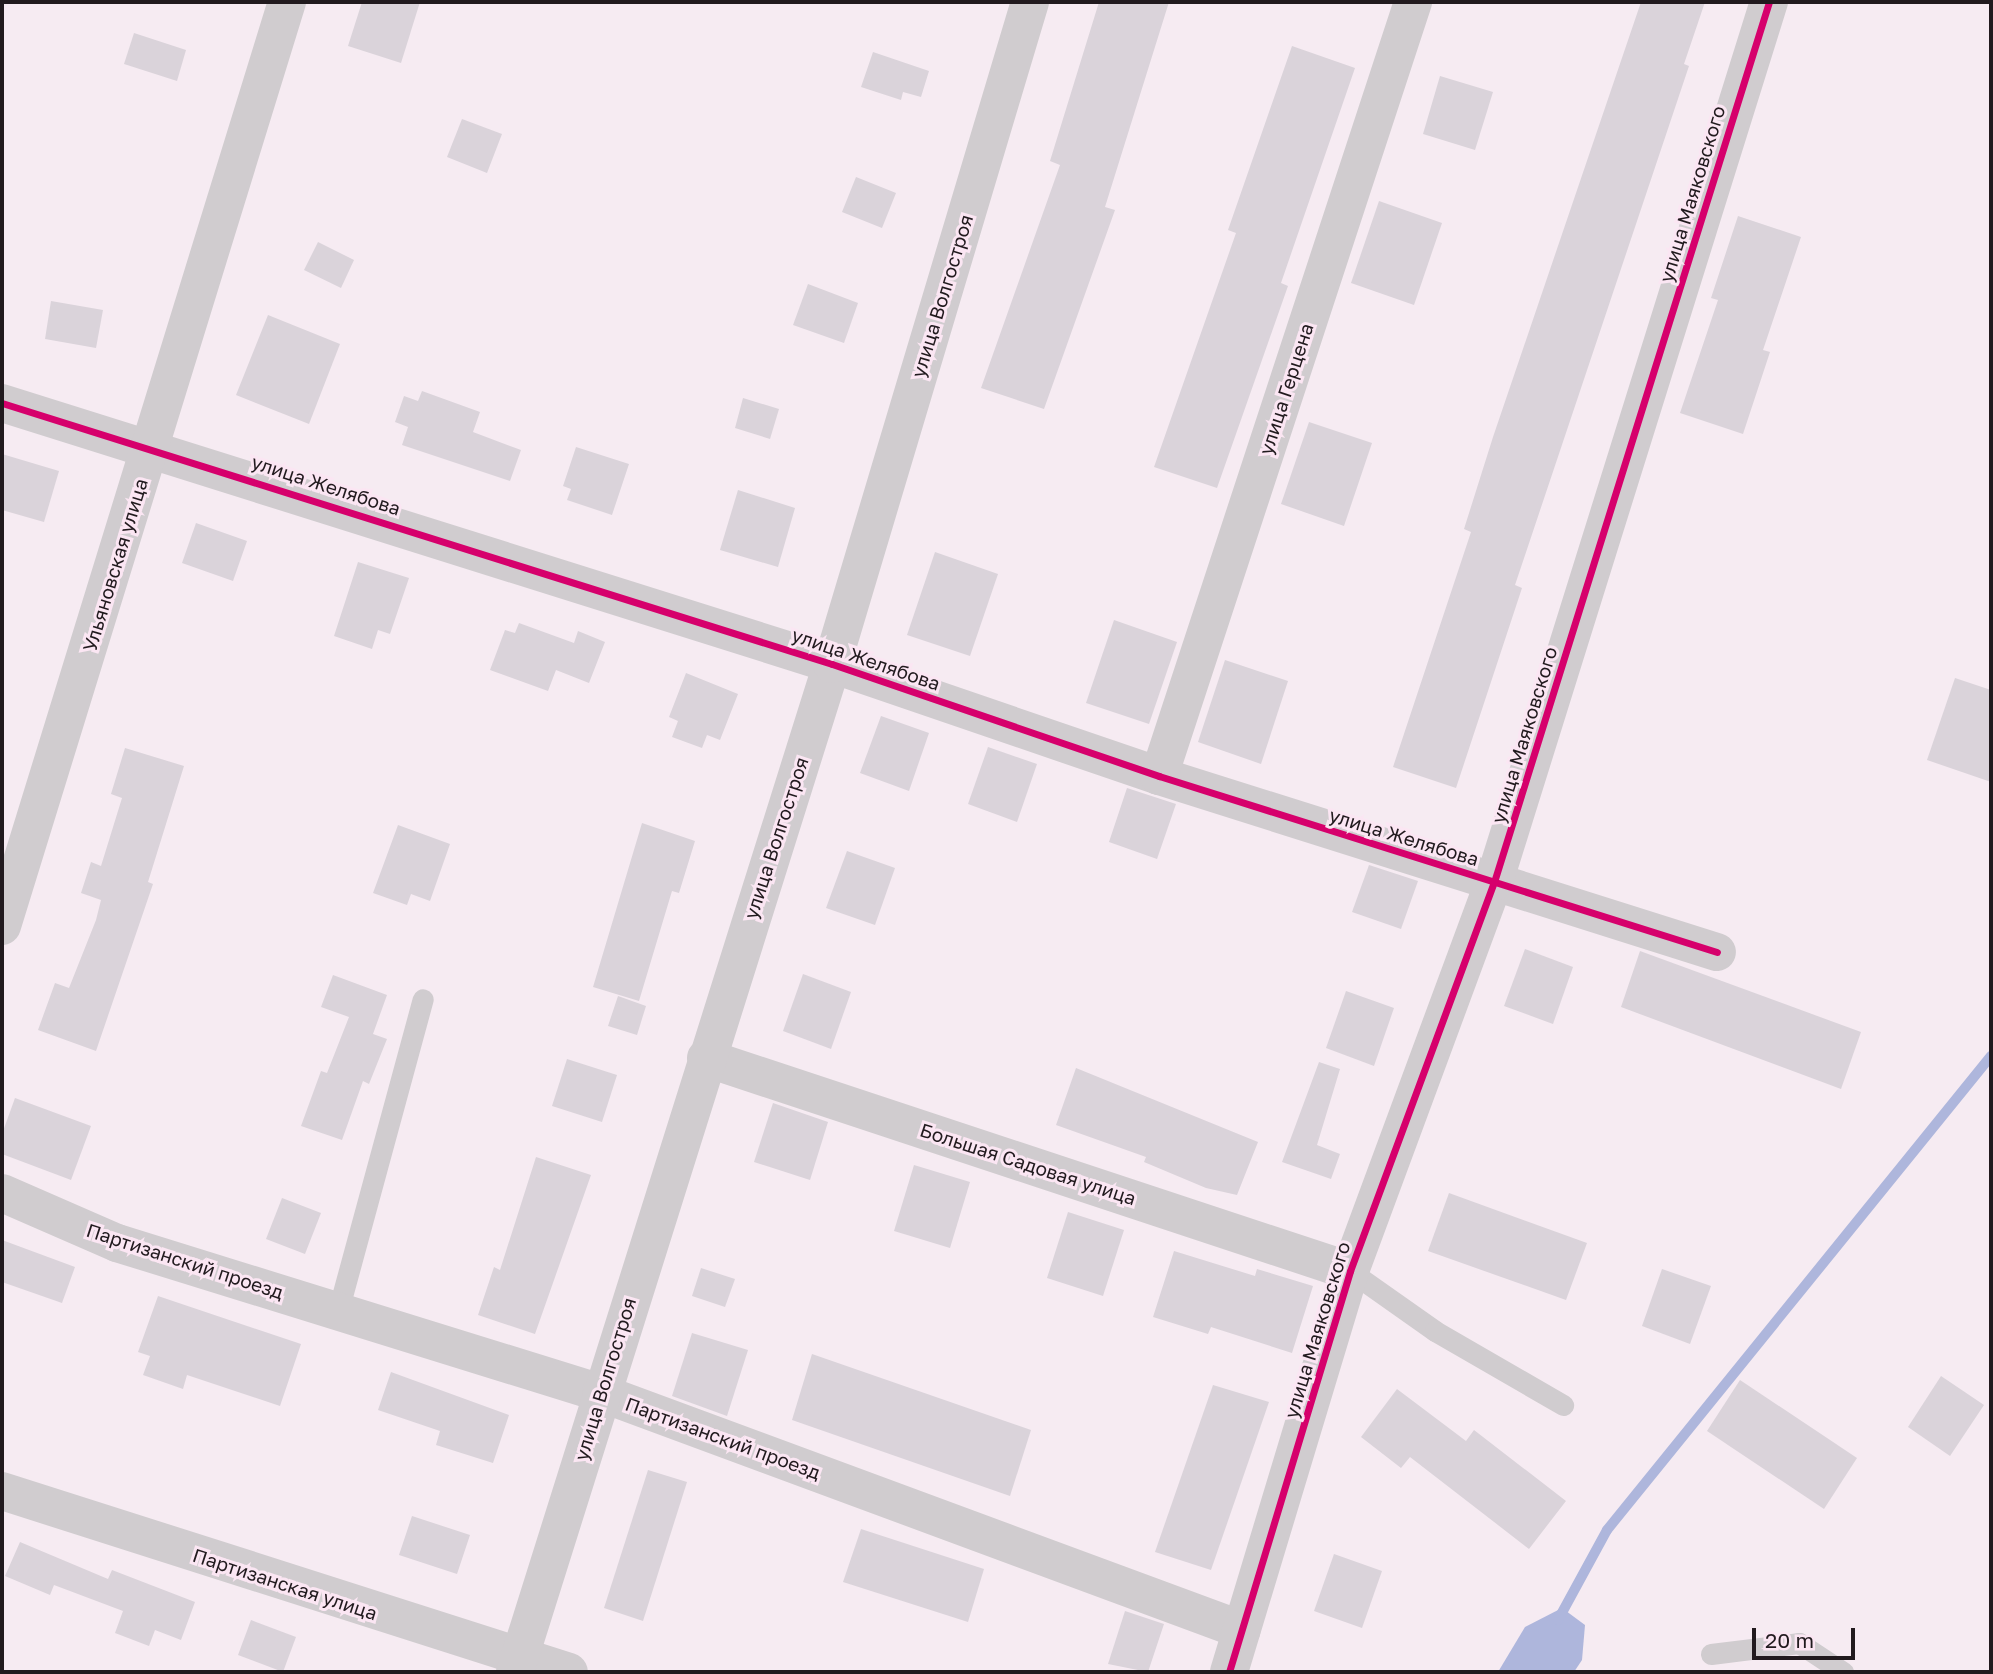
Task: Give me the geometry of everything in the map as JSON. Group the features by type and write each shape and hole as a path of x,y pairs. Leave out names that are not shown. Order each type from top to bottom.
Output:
{"street":[{"name":"Ульяновская улица","path":"2,926 153,446 287,2"},
{"name":"улица Волгостроя","path":"517,1665 832,664 1030,2"},
{"name":"улица Герцена","path":"1159,776 1413,2"},
{"name":"улица Маяковского","path":"1229,1672 1350,1271 1494,882 1769,2"},
{"name":"улица Желябова","path":"2,403 153,446 832,664 1159,776 1717,952"},
{"name":"Большая Садовая улица","path":"706,1058 1350,1271"},
{"name":"Партизанский проезд","path":"2,1193 117,1243 601,1393 1242,1630"},
{"name":"Партизанская улица","path":"2,1491 517,1665 569,1672"}],"lane":[{"path":"338,1311 423,999"},
{"path":"1350,1271 1435,1331 1563,1405"},
{"path":"1712,1654 1799,1643 1843,1672"}],"water":[{"path":"1562,1608 1585,1625 1582,1660 1574,1672 1498,1672 1525,1627"}],"building":[{"path":"362,2 420,2 401,63 348,46"},
{"path":"1099,2 1169,2 1105,207 1115,210 1044,409 981,388 1060,165 1050,161"},
{"path":"1641,2 1705,2 1684,64 1689,66 1515,585 1522,588 1456,788 1393,767 1471,532 1464,529 1493,437"},
{"path":"134,33 186,50 177,81 124,64"},
{"path":"1292,46 1355,68 1281,283 1288,286 1217,488 1154,467 1236,233 1228,230"},
{"path":"873,52 929,71 921,97 903,92 901,100 861,87"},
{"path":"1440,76 1493,92 1475,150 1423,134"},
{"path":"462,119 502,134 487,173 447,157"},
{"path":"856,177 896,193 882,228 842,212"},
{"path":"1379,201 1442,223 1414,305 1351,283"},
{"path":"1738,216 1801,237 1763,350 1770,352 1743,434 1680,413 1718,300 1711,298"},
{"path":"318,242 354,260 341,288 304,270"},
{"path":"808,284 858,303 844,343 793,325"},
{"path":"51,301 103,310 96,348 45,339"},
{"path":"268,315 340,344 309,424 236,395"},
{"path":"422,391 480,412 473,432 521,450 510,481 402,445 408,427 395,422 404,396 418,401"},
{"path":"743,398 779,409 770,439 735,428"},
{"path":"1309,422 1372,443 1344,526 1281,504"},
{"path":"576,447 629,464 612,515 567,500 571,489 563,486"},
{"path":"2,454 59,471 44,522 2,510"},
{"path":"738,490 795,508 778,567 720,550"},
{"path":"196,523 247,541 233,581 182,563"},
{"path":"935,552 998,574 970,656 907,635"},
{"path":"358,562 409,578 390,634 378,630 372,649 334,636"},
{"path":"1114,620 1177,642 1149,724 1086,703"},
{"path":"519,623 574,643 578,631 605,642 589,683 556,670 548,691 490,670 505,630 515,633"},
{"path":"1225,660 1288,681 1261,764 1198,742"},
{"path":"686,673 738,694 720,740 707,735 702,748 672,737 678,721 669,717"},
{"path":"1955,678 1991,690 1991,782 1927,760"},
{"path":"881,716 929,733 909,791 860,773"},
{"path":"988,747 1037,764 1017,822 968,804"},
{"path":"125,748 184,766 148,882 153,884 96,1051 38,1030 55,983 69,988 96,920 101,900 81,893 91,862 101,866 122,798 111,794"},
{"path":"1127,788 1176,804 1157,859 1109,842"},
{"path":"642,823 695,841 679,893 672,891 639,1001 593,987"},
{"path":"398,825 450,844 430,901 411,894 407,905 373,893"},
{"path":"847,851 895,868 875,925 826,908"},
{"path":"1369,865 1418,881 1401,929 1352,912"},
{"path":"1525,949 1573,967 1553,1024 1504,1006"},
{"path":"1640,951 1861,1032 1841,1089 1621,1007"},
{"path":"803,974 851,992 831,1049 783,1031"},
{"path":"333,975 387,995 373,1034 387,1039 369,1084 363,1081 342,1140 301,1126 321,1071 327,1073 349,1017 321,1007"},
{"path":"1346,991 1394,1008 1374,1066 1326,1048"},
{"path":"618,996 646,1006 637,1035 608,1026"},
{"path":"567,1059 617,1075 602,1122 552,1106"},
{"path":"1319,1062 1340,1069 1317,1145 1340,1154 1331,1179 1282,1162"},
{"path":"1076,1068 1258,1142 1237,1195 1206,1188 1144,1162 1146,1157 1056,1125"},
{"path":"15,1098 91,1126 71,1180 2,1154 2,1134"},
{"path":"773,1103 828,1122 810,1180 754,1162"},
{"path":"536,1157 591,1175 535,1334 478,1315 494,1267 500,1270"},
{"path":"914,1165 970,1182 950,1248 894,1231"},
{"path":"1449,1193 1587,1243 1566,1300 1428,1251"},
{"path":"282,1198 321,1213 305,1254 266,1239"},
{"path":"1068,1212 1124,1230 1103,1296 1047,1278"},
{"path":"2,1240 75,1267 62,1303 2,1282"},
{"path":"1174,1251 1255,1276 1257,1269 1313,1286 1292,1353 1211,1327 1208,1334 1153,1317"},
{"path":"701,1268 735,1279 725,1307 692,1296"},
{"path":"1662,1269 1711,1286 1690,1344 1642,1326"},
{"path":"158,1296 301,1344 280,1406 187,1375 183,1389 143,1375 150,1356 138,1352"},
{"path":"692,1333 748,1350 727,1416 672,1396"},
{"path":"812,1354 1031,1430 1010,1496 792,1420"},
{"path":"391,1372 509,1415 493,1463 436,1445 440,1431 378,1410"},
{"path":"1941,1376 1984,1405 1950,1456 1908,1427"},
{"path":"1740,1380 1857,1458 1824,1509 1707,1431"},
{"path":"1213,1385 1269,1402 1211,1570 1155,1552"},
{"path":"1397,1389 1466,1441 1474,1430 1566,1501 1529,1549 1410,1457 1401,1468 1361,1437"},
{"path":"648,1470 687,1482 643,1621 604,1608"},
{"path":"412,1516 470,1535 457,1574 399,1555"},
{"path":"861,1529 984,1569 968,1622 843,1582"},
{"path":"20,1542 108,1579 112,1570 195,1602 181,1640 155,1630 149,1646 115,1633 123,1611 54,1585 50,1595 5,1576"},
{"path":"1334,1554 1382,1571 1362,1628 1314,1611"},
{"path":"1125,1611 1164,1624 1148,1672 1108,1664"},
{"path":"251,1620 296,1637 283,1672 238,1655"}],"waterway":[{"path":"1558,1620 1607,1530 1991,1056"}],"cycle path":[{"path":"1229,1672 1350,1271 1494,882 1769,2"},
{"path":"2,403 832,664 1159,776 1717,952"}]}
